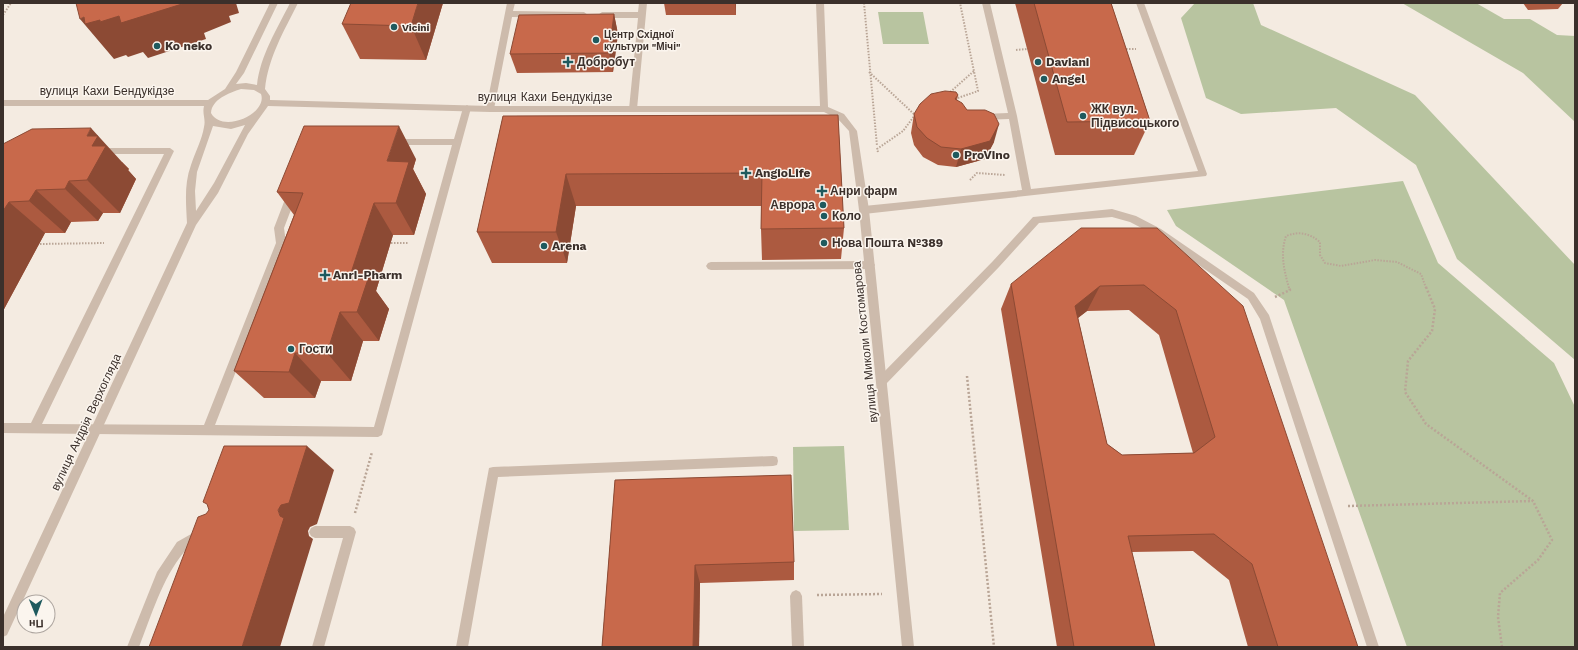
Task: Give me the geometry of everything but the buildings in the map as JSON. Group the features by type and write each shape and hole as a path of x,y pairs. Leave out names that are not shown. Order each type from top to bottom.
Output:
{"street":[{"path":"229,89 240,73 274,3"},
{"path":"261,89 261,79 266,63 294,3"},
{"path":"490,109 511,3"},
{"path":"634,109 643,3"},
{"path":"820,3 824,109"},
{"path":"986,3 1013,116 1027,192"},
{"path":"864,210 1203,174 1140,3"},
{"path":"508,14 642,15"},
{"path":"241,86 252,86 261,89 266,95 266,103 262,110 254,117 242,123 229,125 218,124 210,118 208,111 210,103 218,95 229,89 241,86"},
{"name":"вулиця Кахи Бендукідзе","path":"3,103 210,103"},
{"name":"вулиця Кахи Бендукідзе","path":"266,103 490,109 824,109"},
{"path":"3,428 378,432 467,108"},
{"name":"вулиця Миколи Костомарова","path":"824,109 837,113 846,120 853,131 870,265 904,594 908,647"},
{"path":"976,117 1013,116"},
{"name":"вулиця Андрія Верхогляда","path":"3,631 192,223 222,178 237,143 254,117"},
{"name":"вулиця Андрія Верхогляда","path":"192,223 190,195 193,171 209,132 210,118"},
{"path":"381,142 457,142"},
{"path":"34,428 170,150 91,151"},
{"path":"206,431 281,243 279,228 295,185"},
{"path":"882,381 996,264 1036,220 1112,213 1133,219 1158,232 1251,296 1265,318 1374,647"},
{"path":"711,266 870,265"},
{"path":"462,647 493,472 774,461"},
{"path":"134,647 161,576 180,546 209,530"},
{"path":"315,532 350,532 318,647"},
{"path":"796,596 798,647"}],"path":[{"path":"864,3 869,72 878,156"},
{"path":"948,102 978,91 960,3"},
{"path":"3,15 11,4"},
{"path":"1117,49 1157,49"},
{"path":"944,97 974,71"},
{"path":"869,72 915,115"},
{"path":"877,149 900,136 909,126 915,115 921,112"},
{"path":"1257,306 1290,290 1285,271 1283,245 1286,236 1297,231 1310,234 1320,242 1320,255 1325,263 1341,266 1375,260 1398,262 1421,274 1435,309 1432,331 1408,360 1405,392 1426,424 1533,501 1552,540 1538,560 1500,593 1498,617 1502,647"},
{"path":"40,244 124,243"},
{"path":"967,376 994,647"},
{"path":"350,532 378,432"},
{"path":"1327,507 1533,501"},
{"path":"796,596 904,594"}],"green space":[{"path":"1195,3 1253,3 1261,25 1415,95 1575,265 1575,360 1457,259 1416,165 1336,108 1241,114 1206,98 1181,18"},
{"path":"1402,3 1476,3 1504,19 1530,19 1557,35 1575,36 1575,122 1523,73"},
{"path":"878,12 923,12 929,44 883,44"},
{"path":"1403,181 1438,263 1554,363 1575,407 1575,647 1407,647 1284,300 1176,226 1167,210"},
{"path":"844,446 849,530 794,531 793,447"}],"place":[{"name":"Vicini","path":"394,27"},
{"name":"Центр Східної культури \"Мічі\"","path":"596,40"},
{"name":"Ko neko","path":"157,46"},
{"name":"Добробут","path":"568,62"},
{"name":"Daviani","path":"1038,62"},
{"name":"Angel","path":"1044,79"},
{"name":"ЖК вул. Підвисоцького","path":"1083,116"},
{"name":"ProVino","path":"956,155"},
{"name":"AngioLife","path":"746,173"},
{"name":"Анри фарм","path":"822,191"},
{"name":"Аврора","path":"823,205"},
{"name":"Коло","path":"824,216"},
{"name":"Нова Пошта №389","path":"824,243"},
{"name":"Arena","path":"544,246"},
{"name":"Anri-Pharm","path":"325,275"},
{"name":"Гости","path":"291,349"}]}
